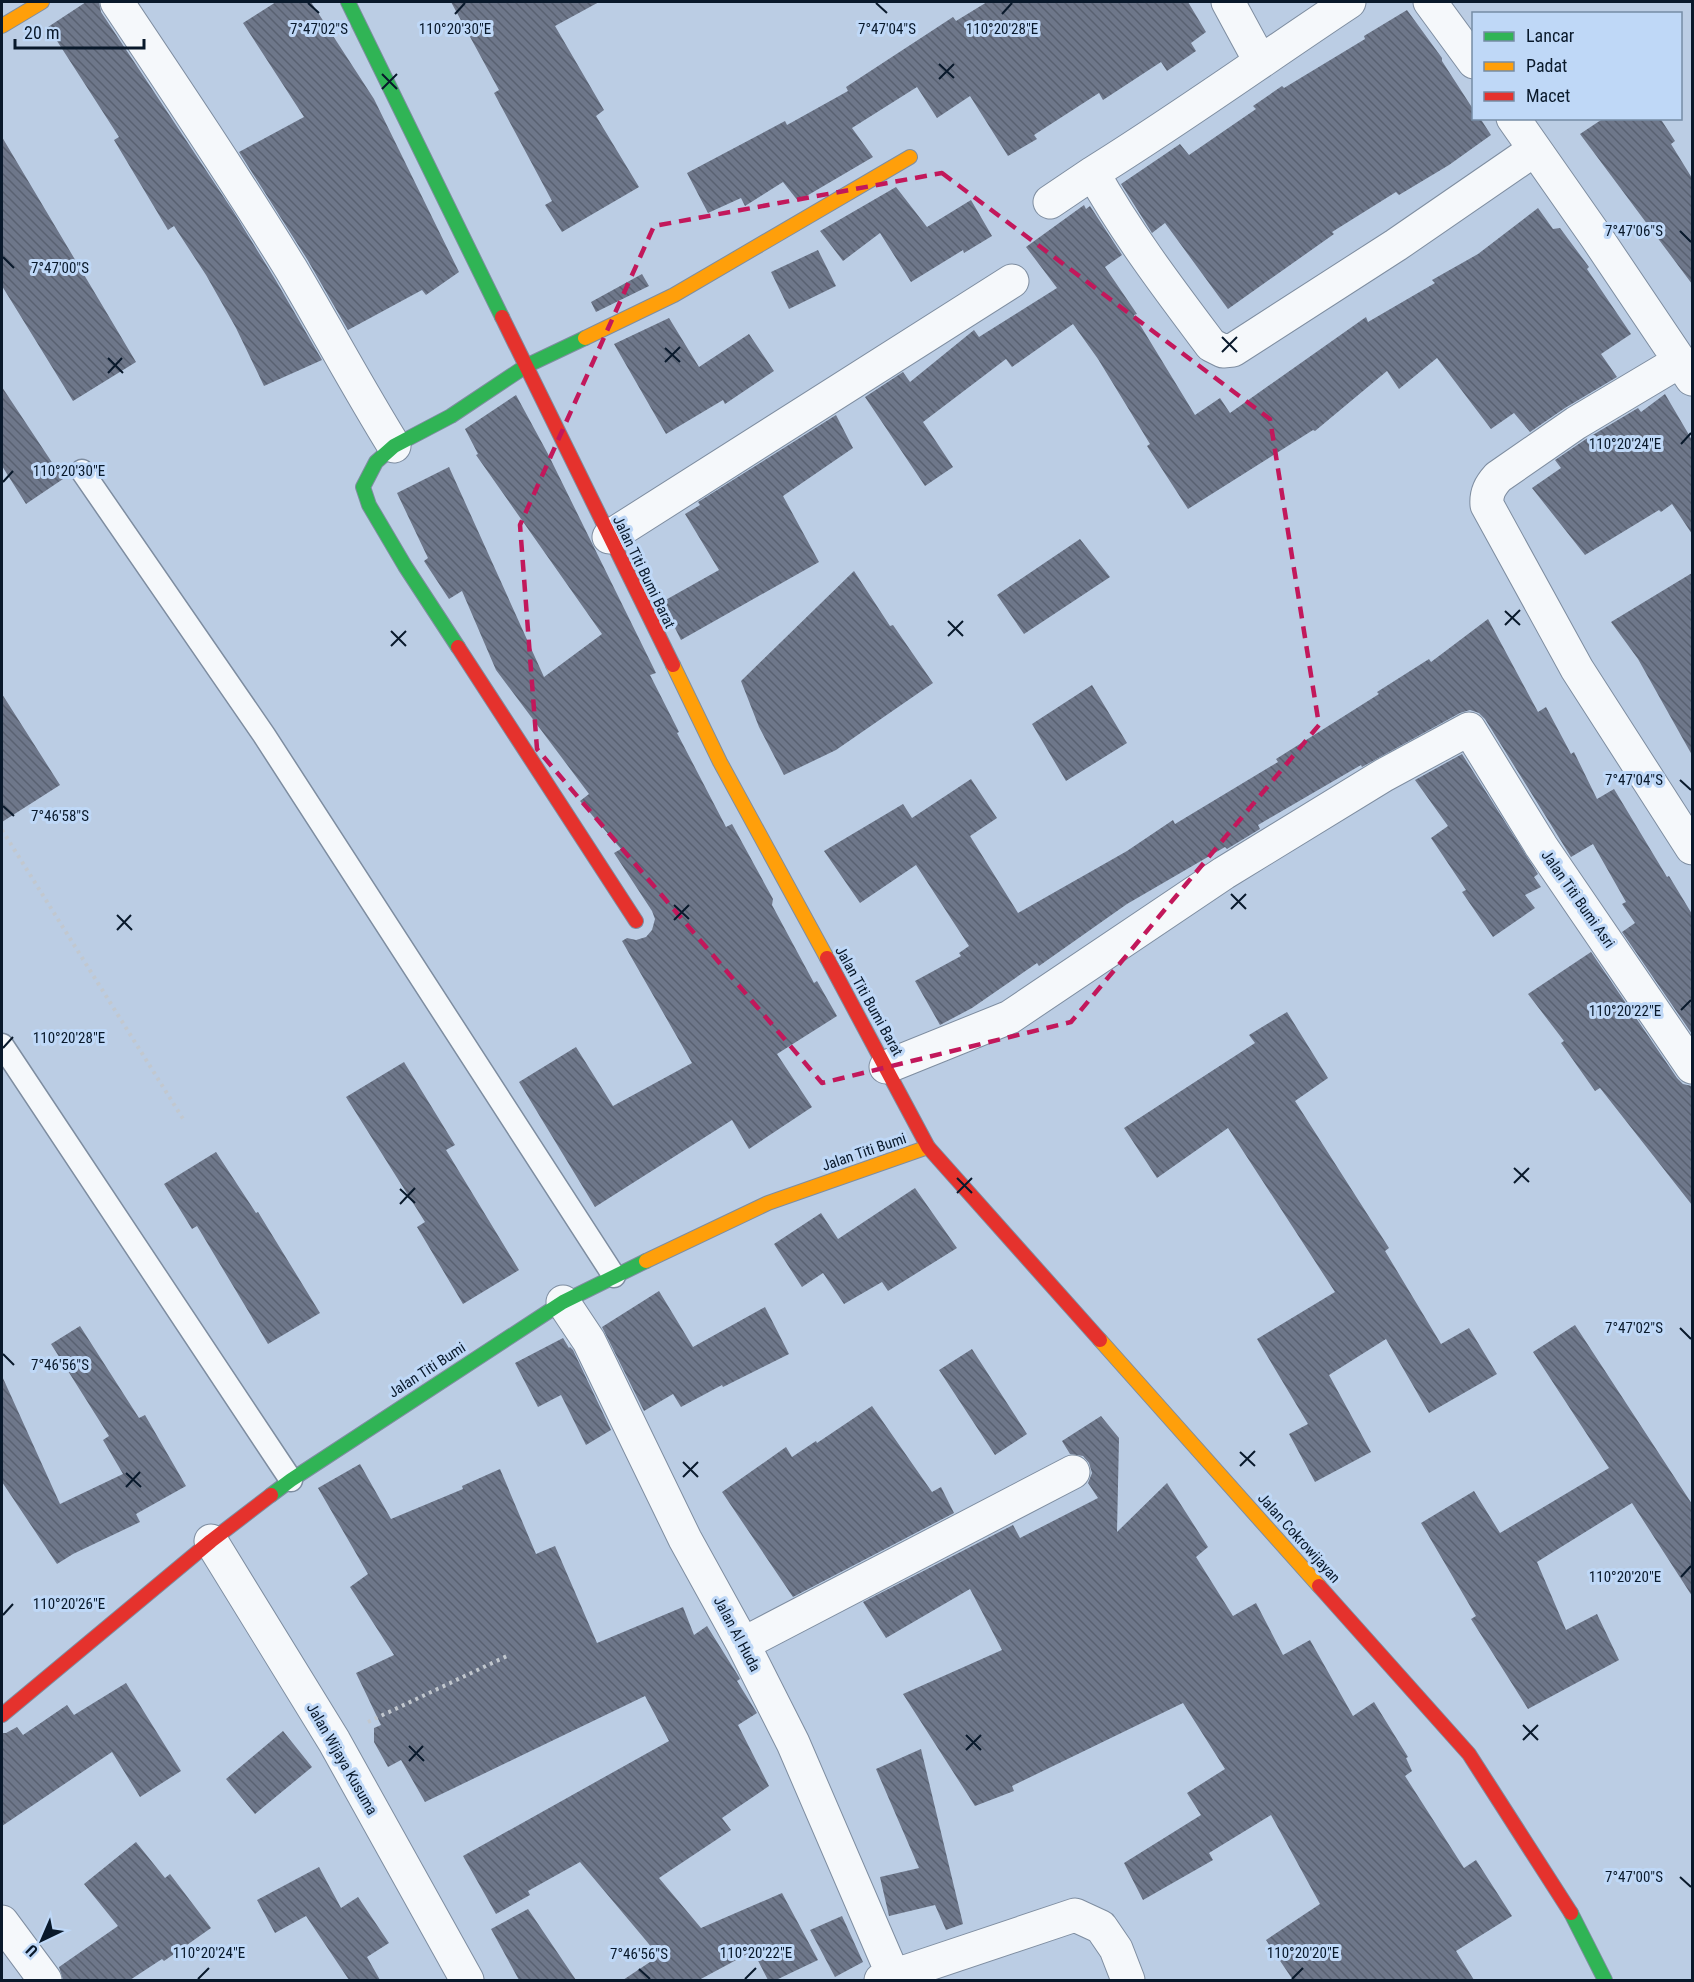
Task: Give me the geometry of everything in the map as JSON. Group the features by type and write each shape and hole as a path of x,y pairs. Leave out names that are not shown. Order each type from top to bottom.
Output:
{"street":[{"path":"2,26 42,2"},
{"path":"117,2 188,107 291,270 367,404 394,446"},
{"name":"Jalan Titi Bumi Barat","path":"348,2 720,762 927,1147"},
{"path":"1228,2 1260,61"},
{"path":"1050,202 1193,110 1260,61 1349,2"},
{"path":"1430,2 1472,61"},
{"path":"1514,120 1686,370 1576,423 1498,477 1486,496 1486,505 1577,669 1692,848"},
{"path":"1093,173 1109,203 1151,265 1210,345 1223,351 1233,350 1396,244 1534,150"},
{"path":"636,921 405,566 369,505 363,487 376,462 394,446 451,416 526,366 675,295 910,157"},
{"path":"609,537 1012,281"},
{"name":"Jalan Titi Bumi Asri","path":"886,1067 1010,1017 1224,873 1384,775 1468,729 1541,846 1692,1067"},
{"name":"Jalan Titi Bumi","path":"2,1716 210,1541 291,1480 563,1302 768,1203 927,1147"},
{"name":"Jalan Cokrowijayan","path":"927,1147 1469,1754 1574,1916 1605,1980"},
{"name":"Jalan Al Huda","path":"563,1302 589,1341 685,1539 743,1644 793,1743 887,1978"},
{"path":"743,1644 1073,1472"},
{"name":"Jalan Wijaya Kusuma","path":"210,1541 334,1741 466,1980"},
{"path":"887,1978 1075,1915 1101,1927 1116,1949 1128,1980"},
{"path":"2,1922 45,1980"}],"lane":[{"path":"82,471 264,735 614,1276"},
{"path":"2,1045 291,1480"}],"path":[{"path":"2,830 185,1122"},
{"path":"334,1741 428,1692 507,1656"}],"highlighted area":[{"path":"942,173 1270,419 1319,725 1071,1022 822,1083 537,749 520,525 654,226"}],"building":[{"path":"86,2 99,2 101,12 233,211 322,360 264,386 236,328 206,275 174,226 168,230 114,140 119,137 48,27"},
{"path":"276,2 311,2 374,99 459,272 426,295 422,290 348,330 307,259 239,152 304,117 243,23"},
{"path":"451,2 599,2 555,26 604,110 596,116 639,187 562,232 545,205 552,201 494,93 499,90"},
{"path":"987,2 1188,2 1206,32 1191,43 1196,51 1167,71 1161,62 1103,100 1099,93 1034,135 1037,139 1008,156 970,96 937,118 917,87 852,128 873,157 798,201 783,182 745,206 741,198 708,213 687,173 785,121 787,125 848,91 846,87 953,17 956,21"},
{"path":"1407,10 1442,58 1472,107 1472,120 1481,120 1491,135 1449,165 1399,195 1396,192 1332,232 1334,234 1228,309 1165,223 1152,233 1121,184 1180,144 1189,155 1256,109 1253,106 1282,86 1284,88 1365,39 1364,36"},
{"path":"1601,120 1661,120 1675,141 1671,144 1692,178 1692,284 1580,134"},
{"path":"2,137 136,362 73,401 2,286"},
{"path":"896,187 927,227 971,200 992,236 964,253 963,250 911,282 880,233 843,261 820,231"},
{"path":"1084,205 1086,209 1090,206 1122,255 1105,267 1137,314 1134,315 1195,415 1220,398 1230,413 1366,317 1368,322 1435,283 1432,280 1478,254 1538,208 1553,229 1560,228 1589,267 1587,269 1631,334 1601,354 1617,377 1530,432 1514,413 1491,429 1437,358 1399,389 1387,371 1315,431 1313,430 1188,509 1147,446 1150,444 1098,359 1073,324 1012,367 1006,359 923,422 953,467 925,486 865,397 903,372 910,382 974,330 979,337 1057,288 1026,247"},
{"path":"818,250 836,286 789,309 771,272"},
{"path":"642,274 649,286 596,312 591,302"},
{"path":"669,318 699,367 749,334 774,371 725,404 723,400 666,434 614,344"},
{"path":"2,387 63,479 26,504 2,466"},
{"path":"1665,394 1692,440 1692,534 1672,504 1585,555 1532,488 1561,468 1555,460 1638,408 1641,412"},
{"path":"516,395 548,454 656,673 650,675 679,732 677,733 726,827 732,824 773,899 772,905 814,983 817,981 837,1016 777,1054 812,1107 749,1149 732,1120 595,1207 519,1082 576,1047 613,1106 692,1063 622,941 627,938 636,940 646,937 652,930 655,919 614,853 621,849 580,801 589,794 496,670 462,591 449,599 424,561 428,558 397,493 449,467 544,677 602,634 476,455 478,454 465,429"},
{"path":"836,415 853,448 783,496 819,562 681,640 662,602 719,570 685,514 700,505 698,502"},
{"path":"1080,539 1110,577 1024,634 997,595"},
{"path":"854,571 890,626 893,625 933,683 836,750 784,775 759,727 741,681"},
{"path":"1692,573 1692,755 1638,659 1611,622"},
{"path":"1488,619 1538,712 1546,707 1571,754 1574,752 1597,799 1614,789 1692,914 1692,1034 1622,932 1635,923 1622,904 1626,902 1593,844 1571,857 1485,719 1479,713 1470,710 1460,713 1362,767 1361,765 1258,825 1260,829 1127,904 1039,966 1037,963 972,1008 940,1025 915,981 961,956 959,953 969,946 916,865 860,903 824,851 903,804 912,818 971,779 997,818 970,836 1018,913 1127,851 1173,820 1175,824 1278,762 1276,759 1379,694 1377,692 1429,659 1431,662"},
{"path":"1092,685 1127,743 1066,781 1032,724"},
{"path":"2,694 60,785 2,822"},
{"path":"1462,754 1538,874 1534,877 1541,887 1525,895 1535,908 1493,937 1462,892 1466,890 1431,838 1448,826 1415,780"},
{"path":"1591,952 1677,1078 1683,1084 1692,1086 1692,1205 1600,1088 1595,1091 1561,1043 1564,1041 1528,994"},
{"path":"1287,1012 1328,1078 1295,1101 1389,1248 1385,1251 1441,1344 1469,1328 1497,1374 1429,1413 1386,1339 1329,1375 1371,1452 1315,1482 1289,1434 1308,1424 1257,1339 1335,1292 1228,1128 1157,1178 1124,1128 1255,1043 1249,1035"},
{"path":"404,1062 455,1145 446,1150 519,1270 463,1304 417,1227 425,1222 346,1097"},
{"path":"216,1152 256,1213 258,1212 320,1313 268,1344 197,1226 192,1229 164,1184"},
{"path":"915,1188 957,1248 888,1291 882,1282 844,1304 823,1273 802,1287 774,1244 821,1213 838,1239"},
{"path":"659,1291 693,1347 765,1307 789,1354 681,1407 673,1394 644,1411 602,1327"},
{"path":"1575,1325 1692,1504 1692,1596 1632,1503 1537,1562 1566,1630 1597,1614 1619,1660 1528,1709 1471,1619 1476,1616 1421,1523 1474,1491 1500,1533 1609,1468 1533,1352"},
{"path":"80,1326 139,1418 145,1415 186,1486 136,1514 140,1522 57,1564 2,1482 2,1376 60,1504 123,1474 103,1440 109,1436 51,1344"},
{"path":"563,1338 573,1350 611,1430 586,1445 561,1395 538,1407 515,1363"},
{"path":"972,1349 1027,1434 995,1455 939,1370"},
{"path":"872,1406 932,1492 941,1487 954,1513 793,1597 722,1492 786,1447 792,1457"},
{"path":"1101,1416 1119,1438 1117,1532 1167,1483 1208,1547 1196,1557 1233,1616 1256,1603 1283,1655 1310,1640 1353,1716 1374,1702 1408,1757 1406,1758 1412,1771 1405,1776 1464,1868 1476,1860 1512,1916 1456,1951 1474,1980 1293,1980 1266,1940 1320,1904 1271,1815 1209,1853 1213,1860 1143,1900 1124,1863 1201,1815 1187,1793 1225,1769 1183,1703 1012,1786 1014,1791 975,1806 903,1694 1002,1650 970,1589 886,1638 863,1602 1013,1525 1020,1538 1098,1498 1088,1483 1092,1473 1089,1463 1083,1456 1070,1454 1062,1441"},
{"path":"360,1464 391,1519 463,1489 462,1486 500,1469 536,1554 555,1546 597,1643 683,1607 694,1635 707,1626 739,1677 737,1681 757,1713 738,1725 769,1786 722,1818 731,1830 659,1878 701,1928 782,1893 818,1960 776,1980 768,1980 753,1951 699,1980 623,1980 659,1956 580,1862 528,1891 530,1895 496,1914 463,1856 669,1741 645,1696 425,1802 401,1760 388,1767 374,1742 374,1728 381,1725 356,1673 394,1655 350,1587 368,1574 318,1488"},
{"path":"126,1683 181,1771 140,1797 112,1752 2,1826 2,1733 17,1727 23,1735 67,1705 74,1715"},
{"path":"283,1731 312,1767 255,1814 226,1779"},
{"path":"921,1749 963,1924 946,1930 935,1905 889,1916 880,1877 919,1868 876,1769"},
{"path":"136,1842 165,1878 170,1874 211,1928 164,1961 162,1959 130,1980 63,1980 59,1967 118,1926 84,1884"},
{"path":"319,1867 341,1908 358,1897 389,1943 367,1957 380,1980 349,1980 306,1916 275,1933 257,1900"},
{"path":"528,1909 576,1980 519,1980 491,1929"},
{"path":"842,1916 863,1962 835,1977 810,1930"}],"traffic: fast":[{"path":"348,2 502,317"},
{"path":"458,647 405,566 369,505 363,487 376,462 394,446 451,416 526,366 585,338"},
{"path":"271,1495 563,1302 646,1261"},
{"path":"1571,1913 1605,1980"}],"traffic: slow":[{"path":"2,26 42,2"},
{"path":"585,338 674,295 910,157"},
{"path":"673,665 720,762 827,958"},
{"path":"646,1261 768,1203 928,1147"},
{"path":"1100,1340 1319,1586"}],"traffic: jam":[{"path":"502,317 673,665"},
{"path":"458,647 636,921"},
{"path":"827,958 928,1147 1100,1340"},
{"path":"2,1715 211,1541 271,1495"},
{"path":"1319,1586 1469,1754 1571,1913"}]}
